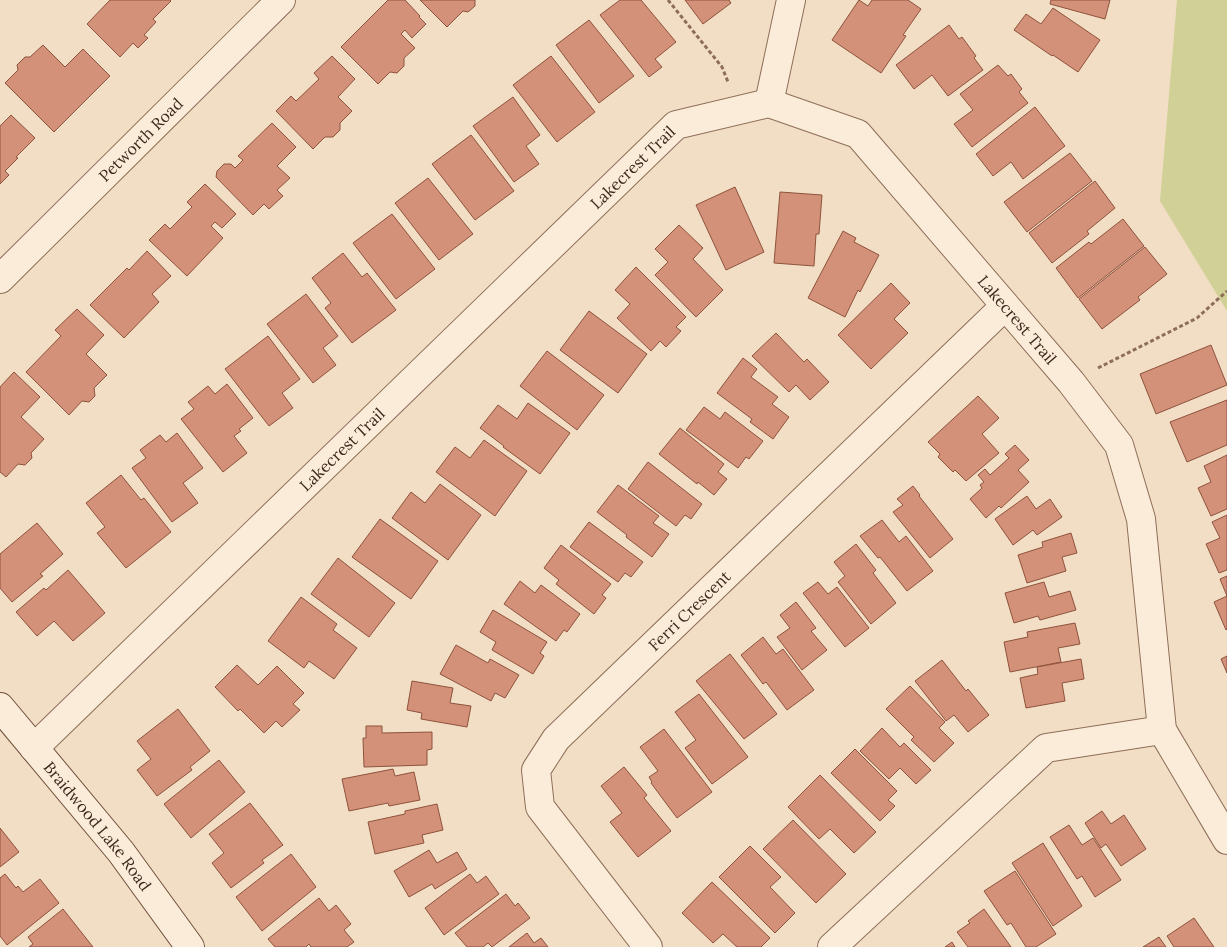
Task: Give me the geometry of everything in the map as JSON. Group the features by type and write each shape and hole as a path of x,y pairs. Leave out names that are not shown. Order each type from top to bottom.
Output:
{"street":[{"name":"Petworth Road","path":"0,279 281,0"},
{"path":"770,103 791,0"},
{"name":"Lakecrest Trail","path":"34,748 676,125 770,103 858,134 1071,382 1119,445 1141,519 1162,730 1227,840"},
{"name":"Ferri Crescent","path":"648,947 540,807 536,770 556,739 1005,306"},
{"name":"Braidwood Lake Road","path":"0,707 121,852 190,947"},
{"path":"832,947 1046,748 1162,730"}],"path":[{"path":"668,0 722,67 738,111"},
{"path":"1071,382 1197,318 1227,291"}],"shaded area":[{"path":"1177,0 1227,0 1227,311 1160,201"}],"building":[{"path":"110,0 171,1 153,19 156,22 144,35 148,38 138,48 133,43 120,57 87,24"},
{"path":"388,0 405,0 426,24 412,38 405,30 401,34 415,48 404,58 404,66 397,73 390,72 378,84 341,47"},
{"path":"420,0 475,0 475,6 468,12 463,11 447,27"},
{"path":"620,0 641,0 676,42 655,59 662,67 649,77 600,15"},
{"path":"685,0 729,0 731,3 703,24"},
{"path":"859,0 868,6 872,0 908,0 921,9 903,35 906,36 881,73 832,40"},
{"path":"1051,0 1110,0 1105,19 1050,4"},
{"path":"1053,8 1100,40 1078,72 1014,30 1026,14 1041,24"},
{"path":"589,20 634,76 599,103 556,45"},
{"path":"949,25 959,39 962,37 976,56 974,58 983,70 948,96 932,75 914,89 896,65"},
{"path":"43,45 65,67 83,49 110,76 54,132 5,83 18,70 17,65 25,57 30,57"},
{"path":"332,56 355,79 338,97 352,111 340,123 340,130 333,137 325,137 313,149 276,111 291,96 296,101 319,79 314,73"},
{"path":"551,56 595,112 557,142 513,85"},
{"path":"998,65 1008,76 1011,74 1022,89 1019,92 1028,103 972,147 954,124 973,110 960,94"},
{"path":"513,97 540,135 526,146 539,164 514,182 473,126"},
{"path":"1035,107 1065,146 1023,179 1011,162 993,176 976,154"},
{"path":"11,115 35,138 5,171 9,175 0,184 0,126"},
{"path":"272,123 296,147 277,166 290,178 277,190 283,196 269,209 264,204 253,215 216,177 217,171 224,164 231,164 235,168 243,160 238,156"},
{"path":"471,135 514,191 475,220 432,164"},
{"path":"1070,153 1092,181 1027,232 1004,202"},
{"path":"428,178 473,234 439,260 395,203"},
{"path":"1095,181 1115,208 1087,231 1089,234 1052,263 1029,233"},
{"path":"205,184 236,214 222,228 215,222 211,226 223,238 187,276 149,240 165,224 170,229 192,207 187,202"},
{"path":"735,187 764,252 726,270 696,205"},
{"path":"780,192 822,195 819,234 816,234 814,266 774,263"},
{"path":"392,214 435,269 396,299 353,243"},
{"path":"1123,219 1144,246 1078,298 1056,268 1089,242 1091,244"},
{"path":"679,225 703,248 693,259 723,290 696,317 655,275 668,262 655,249"},
{"path":"843,231 856,238 854,242 879,255 860,292 858,290 845,317 808,298"},
{"path":"1145,247 1167,274 1138,297 1140,300 1102,329 1079,299"},
{"path":"147,251 171,276 152,294 159,302 124,338 90,305"},
{"path":"343,253 362,277 367,273 396,310 352,343 325,308 331,303 312,278"},
{"path":"636,267 686,317 676,327 681,331 666,347 660,341 651,351 617,318 630,304 615,290"},
{"path":"891,283 910,303 894,319 908,333 871,369 838,335"},
{"path":"306,294 338,336 323,348 336,365 313,383 267,324"},
{"path":"77,309 104,335 86,354 107,375 94,388 95,396 89,402 82,401 69,415 26,372 61,336 55,330"},
{"path":"589,311 647,354 618,393 560,350"},
{"path":"776,333 804,362 807,359 829,382 810,400 796,385 789,392 752,356"},
{"path":"268,336 300,379 282,393 293,408 269,426 225,369"},
{"path":"1211,345 1227,385 1156,414 1140,374"},
{"path":"547,351 604,395 577,430 520,386"},
{"path":"743,358 757,369 751,377 778,397 772,404 789,417 773,439 750,422 752,419 717,393"},
{"path":"14,372 40,397 21,417 44,439 31,453 32,458 25,465 18,464 6,477 0,472 0,387"},
{"path":"227,384 253,418 239,429 241,431 234,436 247,453 223,472 181,419 194,409 188,402 208,386 215,394"},
{"path":"978,396 999,418 982,434 999,453 966,481 955,470 953,472 938,457 940,454 928,442"},
{"path":"1227,400 1227,445 1187,462 1170,422"},
{"path":"528,403 570,433 540,474 480,428 498,405 517,419"},
{"path":"704,407 720,419 725,412 763,441 749,459 746,457 738,468 686,430"},
{"path":"680,428 724,464 718,472 727,479 714,495 659,454"},
{"path":"177,433 203,468 183,483 198,503 172,522 132,468 146,458 140,450 160,435 166,442"},
{"path":"484,440 527,471 495,516 436,472 455,447 470,458"},
{"path":"1015,445 1029,460 1018,470 1029,482 1001,508 999,506 986,518 970,499 982,488 980,485 984,482 978,475 985,469 990,475 1009,458 1005,454"},
{"path":"1227,455 1227,509 1211,516 1198,488 1211,482 1204,466"},
{"path":"648,462 702,504 691,519 685,515 676,526 628,489"},
{"path":"121,475 141,500 144,498 171,532 126,568 97,533 105,527 86,503"},
{"path":"440,484 481,515 448,560 392,518 411,492 425,503"},
{"path":"618,485 659,516 653,523 669,534 652,557 597,512"},
{"path":"913,486 953,539 930,558 893,512 903,505 897,499"},
{"path":"1027,496 1036,509 1050,499 1062,517 1037,535 1033,530 1013,545 995,519"},
{"path":"1227,515 1227,570 1219,573 1206,544 1220,538 1212,522"},
{"path":"380,519 438,561 411,599 352,557"},
{"path":"882,520 899,542 906,536 933,571 907,591 880,557 878,558 860,536"},
{"path":"589,522 643,562 631,577 625,573 618,582 570,547"},
{"path":"37,523 63,554 40,574 43,576 12,602 0,588 0,554"},
{"path":"1071,533 1077,553 1062,557 1066,571 1027,583 1018,555 1043,547 1042,542"},
{"path":"856,544 876,570 873,573 896,603 871,624 838,582 845,576 834,562"},
{"path":"561,545 611,584 602,595 606,598 594,614 556,584 559,580 544,568"},
{"path":"338,558 395,603 369,637 311,594"},
{"path":"68,570 105,613 73,641 54,621 37,636 16,612 44,588 46,590"},
{"path":"1227,576 1227,596 1220,579"},
{"path":"520,581 535,593 541,585 580,614 567,632 564,630 556,641 504,604"},
{"path":"818,582 828,594 837,587 869,628 845,647 803,593"},
{"path":"1044,582 1049,597 1070,591 1076,610 1040,620 1038,616 1014,623 1005,593"},
{"path":"1227,596 1227,629 1226,630 1214,602"},
{"path":"301,597 337,624 333,630 357,648 334,679 309,661 304,668 268,641"},
{"path":"796,602 816,628 811,631 827,650 802,670 777,637 790,628 780,615"},
{"path":"493,610 547,642 540,653 544,656 533,674 492,650 496,642 480,632"},
{"path":"1075,623 1080,644 1058,648 1061,662 1010,672 1004,642 1028,637 1027,632"},
{"path":"763,637 776,654 783,649 814,690 787,710 766,682 763,684 741,655"},
{"path":"456,645 488,663 490,659 519,675 505,698 495,693 491,701 440,674"},
{"path":"730,654 777,714 744,739 696,681"},
{"path":"1227,656 1227,673 1221,659"},
{"path":"1081,659 1084,679 1062,683 1065,701 1026,708 1020,678 1038,674 1037,667"},
{"path":"942,660 966,691 968,689 989,715 968,732 954,715 946,721 915,681"},
{"path":"237,665 258,685 277,666 304,693 293,704 300,710 282,727 276,721 264,733 240,709 238,711 215,687"},
{"path":"412,681 453,688 450,703 471,706 467,727 421,719 422,713 407,710"},
{"path":"910,686 945,722 939,728 954,743 934,762 911,740 914,737 886,709"},
{"path":"699,694 748,757 712,784 685,748 696,740 675,712"},
{"path":"178,709 210,751 190,767 192,770 157,796 137,770 151,759 137,741"},
{"path":"366,726 382,726 382,733 432,732 432,749 427,750 427,765 364,767 363,738 366,738"},
{"path":"882,728 900,747 904,743 931,770 916,784 900,768 889,779 860,751"},
{"path":"664,729 712,792 677,818 651,783 649,777 658,771 640,747"},
{"path":"855,749 897,791 888,800 895,806 880,821 831,773"},
{"path":"219,760 245,792 191,838 164,804"},
{"path":"624,767 647,795 644,798 671,831 638,857 610,822 622,813 601,786"},
{"path":"393,769 395,776 414,772 420,800 389,806 388,803 349,811 342,779"},
{"path":"820,775 876,832 854,853 830,829 819,839 788,807"},
{"path":"250,803 283,845 262,860 264,863 231,888 212,863 224,853 209,834"},
{"path":"437,804 443,830 422,835 424,843 375,854 368,822 405,814 405,811"},
{"path":"1102,811 1111,824 1124,815 1146,849 1121,866 1106,844 1101,848 1085,823"},
{"path":"793,820 846,874 816,903 763,849"},
{"path":"1069,825 1082,845 1093,838 1121,880 1095,897 1082,876 1077,879 1050,837"},
{"path":"0,828 19,852 0,867"},
{"path":"1043,843 1082,906 1053,926 1012,863"},
{"path":"750,846 781,877 770,887 795,913 775,933 719,877"},
{"path":"429,850 437,863 457,852 467,869 435,889 432,884 409,897 394,871"},
{"path":"291,854 316,887 262,931 236,897"},
{"path":"1015,871 1056,934 1036,947 1026,947 1011,923 1007,925 984,891"},
{"path":"5,874 16,888 18,886 23,892 40,879 59,903 7,945 0,936 0,878"},
{"path":"470,874 477,883 486,876 499,894 444,935 425,908"},
{"path":"712,882 770,938 761,947 737,947 723,934 713,943 682,913"},
{"path":"506,894 515,906 518,903 530,918 492,947 488,943 483,947 467,947 455,933"},
{"path":"319,898 329,911 336,905 351,924 344,930 354,942 347,947 311,947 309,944 306,947 275,947 268,939"},
{"path":"63,909 93,947 29,947 33,944 28,937"},
{"path":"984,909 1011,947 968,947 957,932 970,923 968,921"},
{"path":"1194,918 1214,947 1174,947 1167,936"},
{"path":"527,933 534,943 541,938 548,947 509,947"},
{"path":"1159,937 1166,947 1143,947"},
{"path":"952,942 955,947 945,947"}]}
